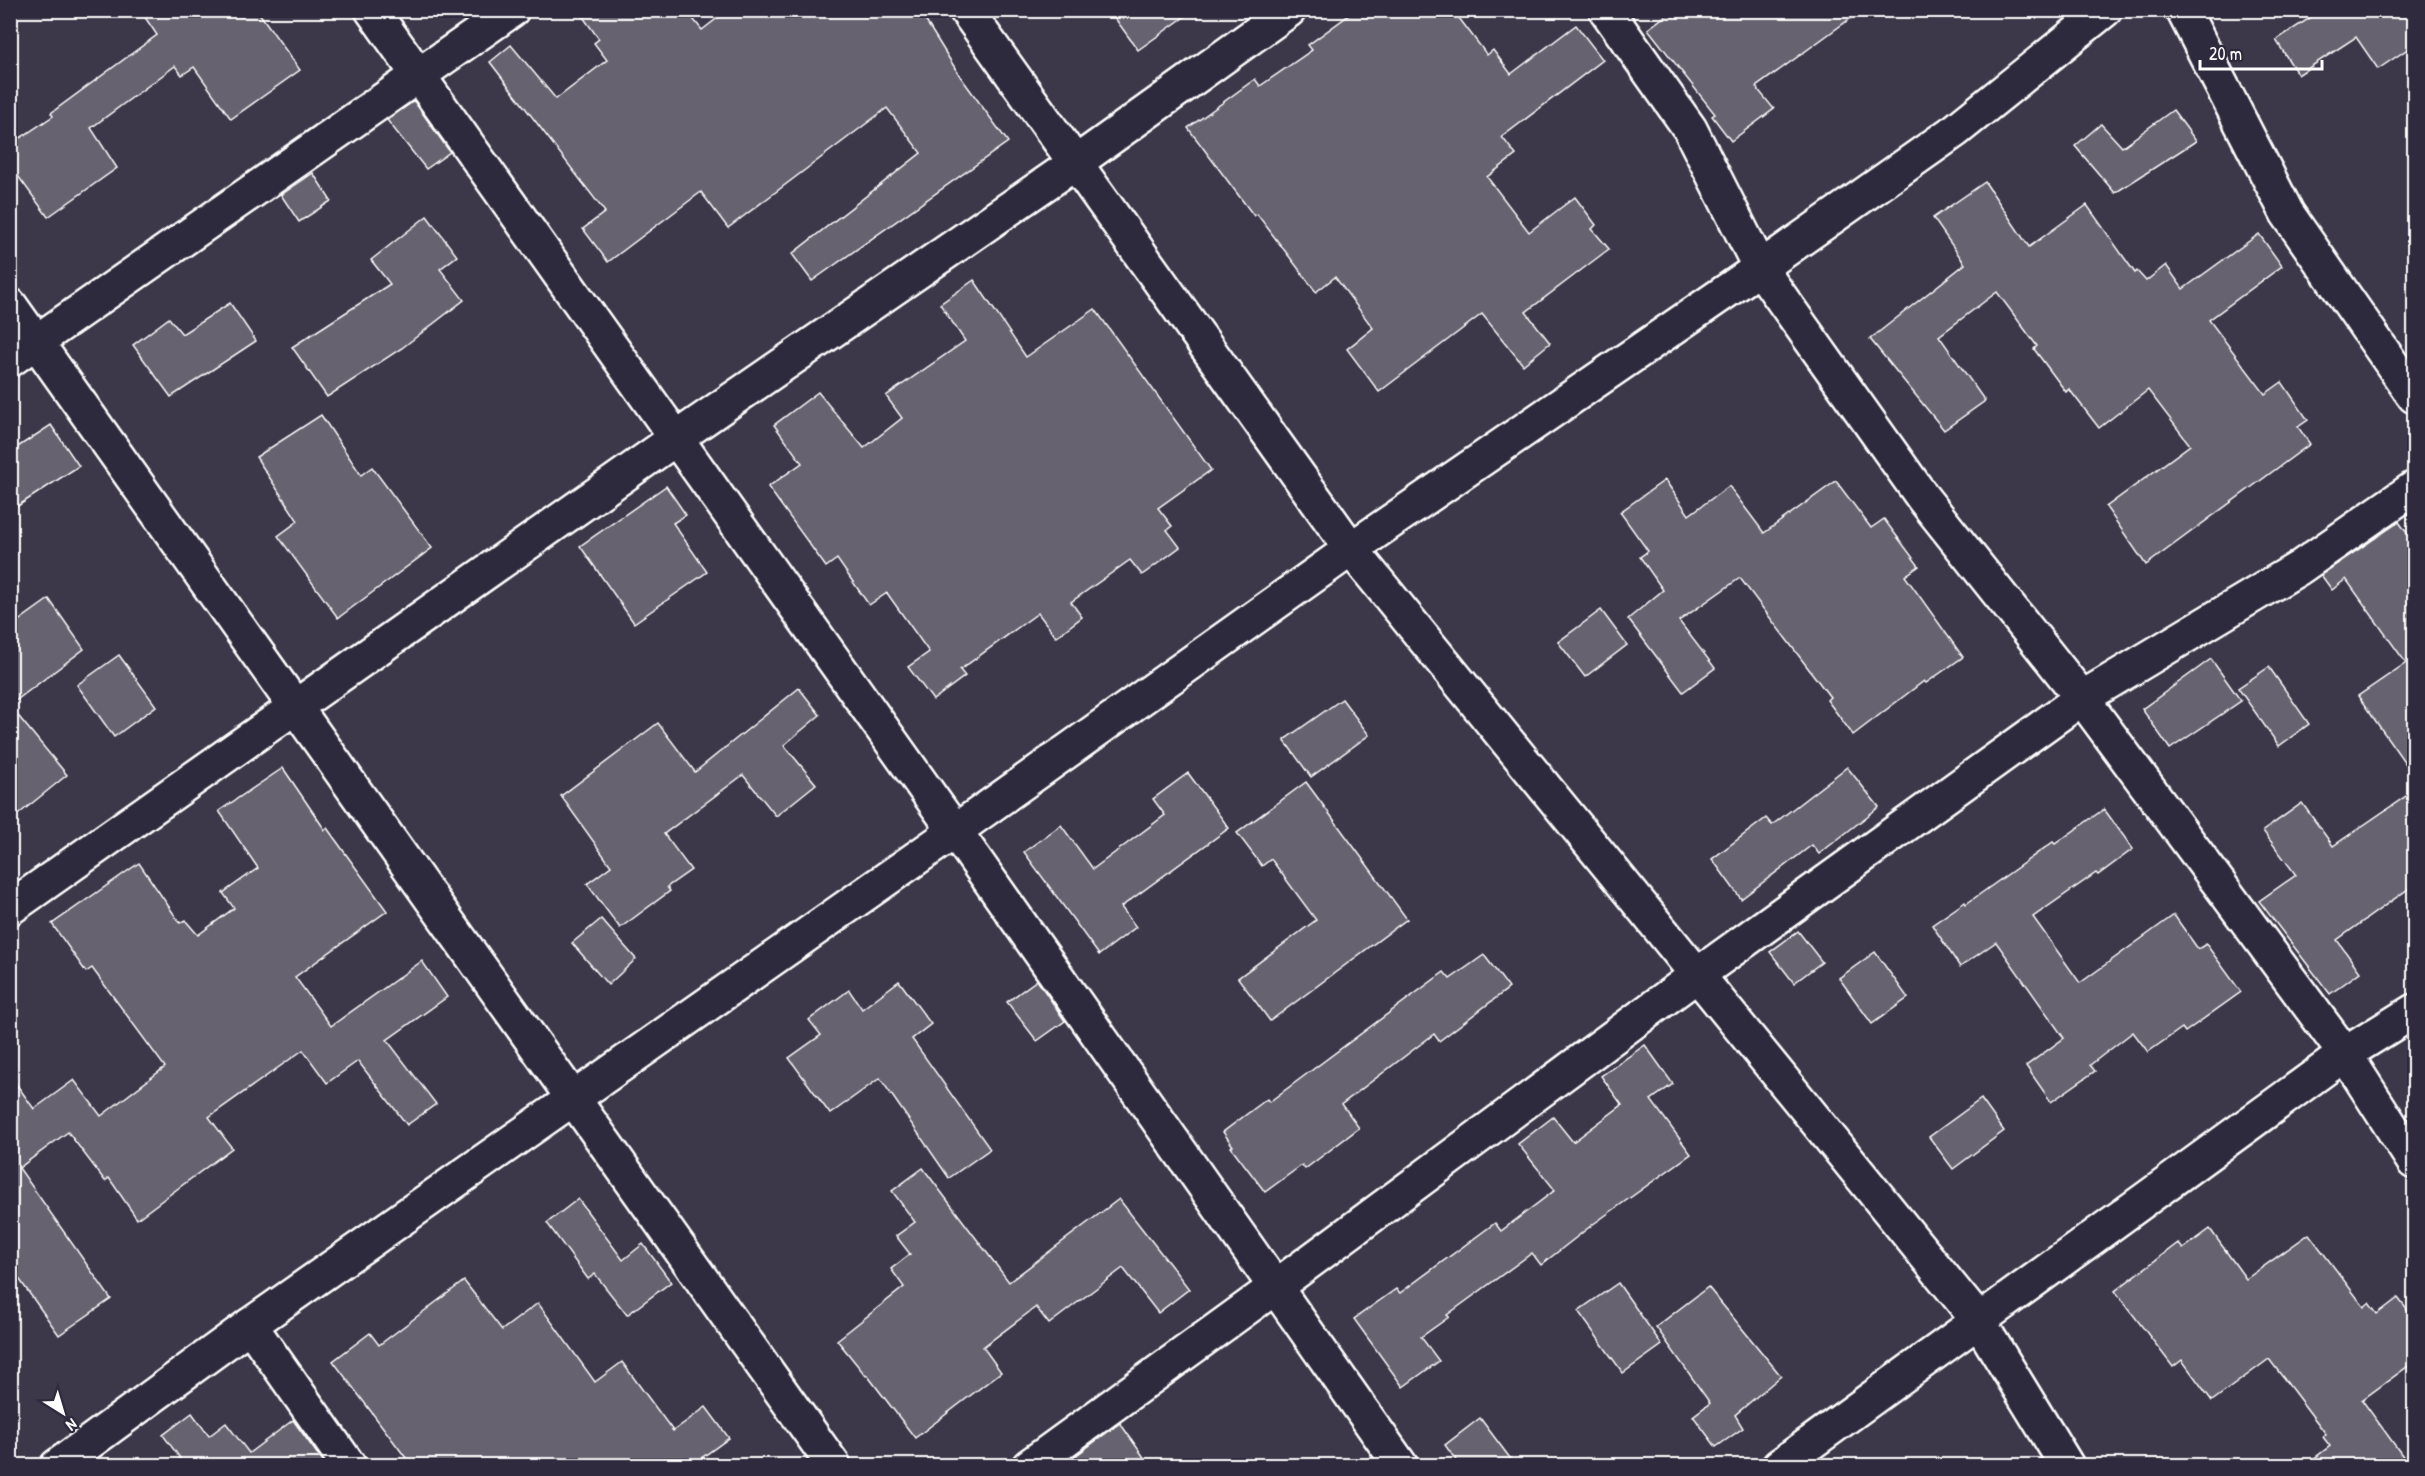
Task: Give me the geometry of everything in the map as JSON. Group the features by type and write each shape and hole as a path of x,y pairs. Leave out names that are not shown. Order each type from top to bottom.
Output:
{"street":[{"path":"372,10 955,831 1401,1466"},
{"path":"23,351 420,77 512,10"},
{"path":"966,10 1351,549 1978,1320 2067,1466"},
{"path":"10,908 675,439 1074,164 1289,10"},
{"path":"1606,10 1690,129 1760,268 1923,498 2082,698 2345,1054 2415,1162"},
{"path":"57,1466 249,1325 955,831 1351,549 1760,268 1956,130 2105,10"},
{"path":"2183,10 2287,213 2415,396"},
{"path":"10,305 23,351 294,706 834,1466"},
{"path":"1029,1466 1274,1288 1696,975 2082,698 2299,568 2415,488"},
{"path":"1779,1466 2345,1054 2415,1011"},
{"path":"249,1325 349,1466"}],"building":[{"path":"140,10 257,10 300,70 231,119 194,67 182,75 175,66 91,128 117,168 48,217 10,165 10,145 53,116 51,113 157,35"},
{"path":"578,10 686,10 702,30 728,10 919,10 960,76 1008,142 812,281 792,254 921,153 887,108 728,228 701,192 608,262 583,229 605,212 490,62 511,45 556,99 607,60 594,43 599,39"},
{"path":"1109,10 1194,10 1138,50"},
{"path":"1356,10 1453,10 1487,55 1493,50 1511,74 1576,25 1603,60 1502,137 1516,155 1487,177 1529,232 1575,197 1596,225 1592,229 1609,249 1526,312 1550,343 1523,365 1482,314 1379,392 1347,349 1373,328 1335,277 1316,292 1257,214 1254,216 1188,128 1255,79 1260,86 1312,50 1308,45"},
{"path":"1673,10 1862,10 1756,87 1774,109 1731,141 1712,116 1715,114 1648,29"},
{"path":"2322,10 2407,10 2415,22 2415,44 2378,69 2356,37 2298,75 2276,40"},
{"path":"414,101 450,152 426,169 387,120"},
{"path":"2173,110 2196,141 2115,193 2075,146 2101,124 2122,147"},
{"path":"313,173 331,201 299,222 281,195"},
{"path":"1985,182 2029,247 2087,205 2135,273 2137,271 2146,281 2166,265 2183,289 2259,234 2282,266 2209,320 2265,394 2282,382 2308,420 2298,427 2310,444 2146,565 2106,507 2190,445 2148,390 2099,428 2069,389 2066,392 2034,349 2037,346 1997,292 1939,336 1985,401 1944,430 1870,339 1965,264 1933,218"},
{"path":"427,216 457,256 440,269 464,300 402,348 327,397 292,347 390,284 371,260"},
{"path":"974,280 1026,357 1095,309 1211,470 1158,508 1172,526 1167,530 1180,547 1142,575 1130,560 1071,602 1082,617 1056,637 1038,613 960,670 965,676 933,700 908,667 929,652 887,593 869,605 837,559 826,567 768,487 802,463 774,425 818,392 864,448 902,418 886,396 965,341 940,304"},
{"path":"230,303 256,341 171,397 133,345 169,318 182,334"},
{"path":"321,415 361,475 372,467 432,548 338,618 278,536 298,521 256,457"},
{"path":"51,425 79,466 10,511 10,452"},
{"path":"1665,480 1689,515 1729,486 1764,533 1836,481 1871,528 1884,519 1919,566 1905,576 1963,657 1926,683 1924,681 1853,735 1827,700 1830,697 1740,578 1679,621 1715,668 1683,692 1628,619 1663,590 1640,557 1648,551 1620,512"},
{"path":"666,486 686,515 673,523 707,572 634,623 580,546"},
{"path":"2399,522 2415,544 2415,777 2358,696 2406,663 2346,579 2332,590 2321,575"},
{"path":"49,599 84,649 10,705 10,627"},
{"path":"1601,610 1627,645 1585,677 1558,642"},
{"path":"119,655 156,706 114,737 77,685"},
{"path":"2211,659 2241,701 2170,749 2142,709"},
{"path":"2269,667 2309,724 2279,746 2238,688"},
{"path":"799,688 820,715 784,745 816,784 776,816 743,775 664,834 691,870 667,887 670,891 620,928 587,884 611,866 561,796 658,723 695,772"},
{"path":"1342,699 1369,735 1311,777 1284,740"},
{"path":"10,706 67,775 10,821"},
{"path":"1847,767 1879,807 1819,854 1812,845 1741,899 1712,859 1766,818 1772,825"},
{"path":"283,768 325,830 327,828 387,911 295,977 331,1026 422,961 447,997 387,1040 436,1104 407,1125 358,1061 327,1083 303,1050 209,1117 232,1148 137,1219 109,1178 105,1181 68,1132 19,1168 111,1299 59,1335 10,1266 10,1075 34,1109 74,1080 101,1116 165,1067 92,968 86,972 52,924 139,863 180,923 185,920 198,935 234,908 223,893 258,868 219,811"},
{"path":"1188,773 1229,828 1121,907 1136,927 1099,955 1024,852 1061,825 1093,869 1165,815 1153,799"},
{"path":"1306,782 1407,919 1270,1021 1238,978 1316,920 1271,859 1262,866 1237,833"},
{"path":"2415,790 2415,884 2337,940 2360,972 2330,994 2259,901 2296,875 2263,831 2302,803 2333,846"},
{"path":"2104,809 2133,849 2098,875 2096,873 2033,917 2080,983 2174,915 2198,949 2206,944 2241,992 2185,1032 2182,1028 2148,1052 2133,1032 2090,1065 2095,1071 2051,1102 2026,1066 2064,1038 1996,942 1960,967 1932,925"},
{"path":"601,919 636,959 608,985 572,943"},
{"path":"1798,931 1822,962 1794,983 1770,952"},
{"path":"1875,952 1908,998 1872,1024 1839,978"},
{"path":"1484,955 1509,988 1439,1041 1434,1034 1342,1104 1359,1128 1305,1169 1302,1165 1265,1192 1231,1147 1233,1146 1223,1132 1267,1099 1269,1102 1444,972 1450,979"},
{"path":"1037,980 1065,1021 1037,1041 1007,1002"},
{"path":"899,981 931,1024 912,1039 990,1149 949,1178 880,1078 830,1114 789,1058 821,1035 809,1020 849,990 862,1009"},
{"path":"1645,1045 1673,1084 1651,1100 1691,1154 1592,1225 1541,1265 1532,1253 1447,1315 1449,1317 1421,1337 1439,1361 1403,1387 1354,1319 1396,1289 1400,1293 1495,1223 1501,1231 1555,1190 1518,1144 1553,1117 1573,1142 1622,1105 1601,1076"},
{"path":"1981,1099 2004,1131 1953,1169 1929,1137"},
{"path":"923,1168 1009,1282 1119,1199 1189,1289 1158,1313 1123,1268 1049,1324 1036,1307 983,1347 1001,1372 915,1438 837,1340 904,1287 891,1269 910,1254 896,1236 915,1222 892,1191"},
{"path":"578,1199 623,1260 643,1244 671,1282 627,1315 595,1274 588,1279 547,1223"},
{"path":"2210,1229 2246,1279 2309,1234 2364,1307 2369,1303 2377,1314 2398,1298 2415,1320 2415,1361 2362,1400 2410,1466 2304,1466 2330,1446 2323,1437 2326,1434 2269,1359 2212,1401 2182,1360 2173,1367 2115,1291 2178,1243 2183,1249"},
{"path":"464,1281 502,1330 538,1303 595,1382 622,1362 673,1431 706,1407 729,1438 696,1462 699,1466 412,1466 333,1361 370,1333 379,1345"},
{"path":"1618,1283 1662,1345 1623,1373 1578,1311"},
{"path":"1708,1287 1781,1376 1735,1415 1743,1428 1716,1447 1693,1416 1710,1403 1656,1327"},
{"path":"192,1413 209,1436 226,1423 249,1453 293,1420 326,1466 170,1466 180,1458 163,1435"},
{"path":"1480,1418 1516,1466 1460,1466 1445,1445"},
{"path":"1120,1423 1150,1466 1062,1466"}]}
